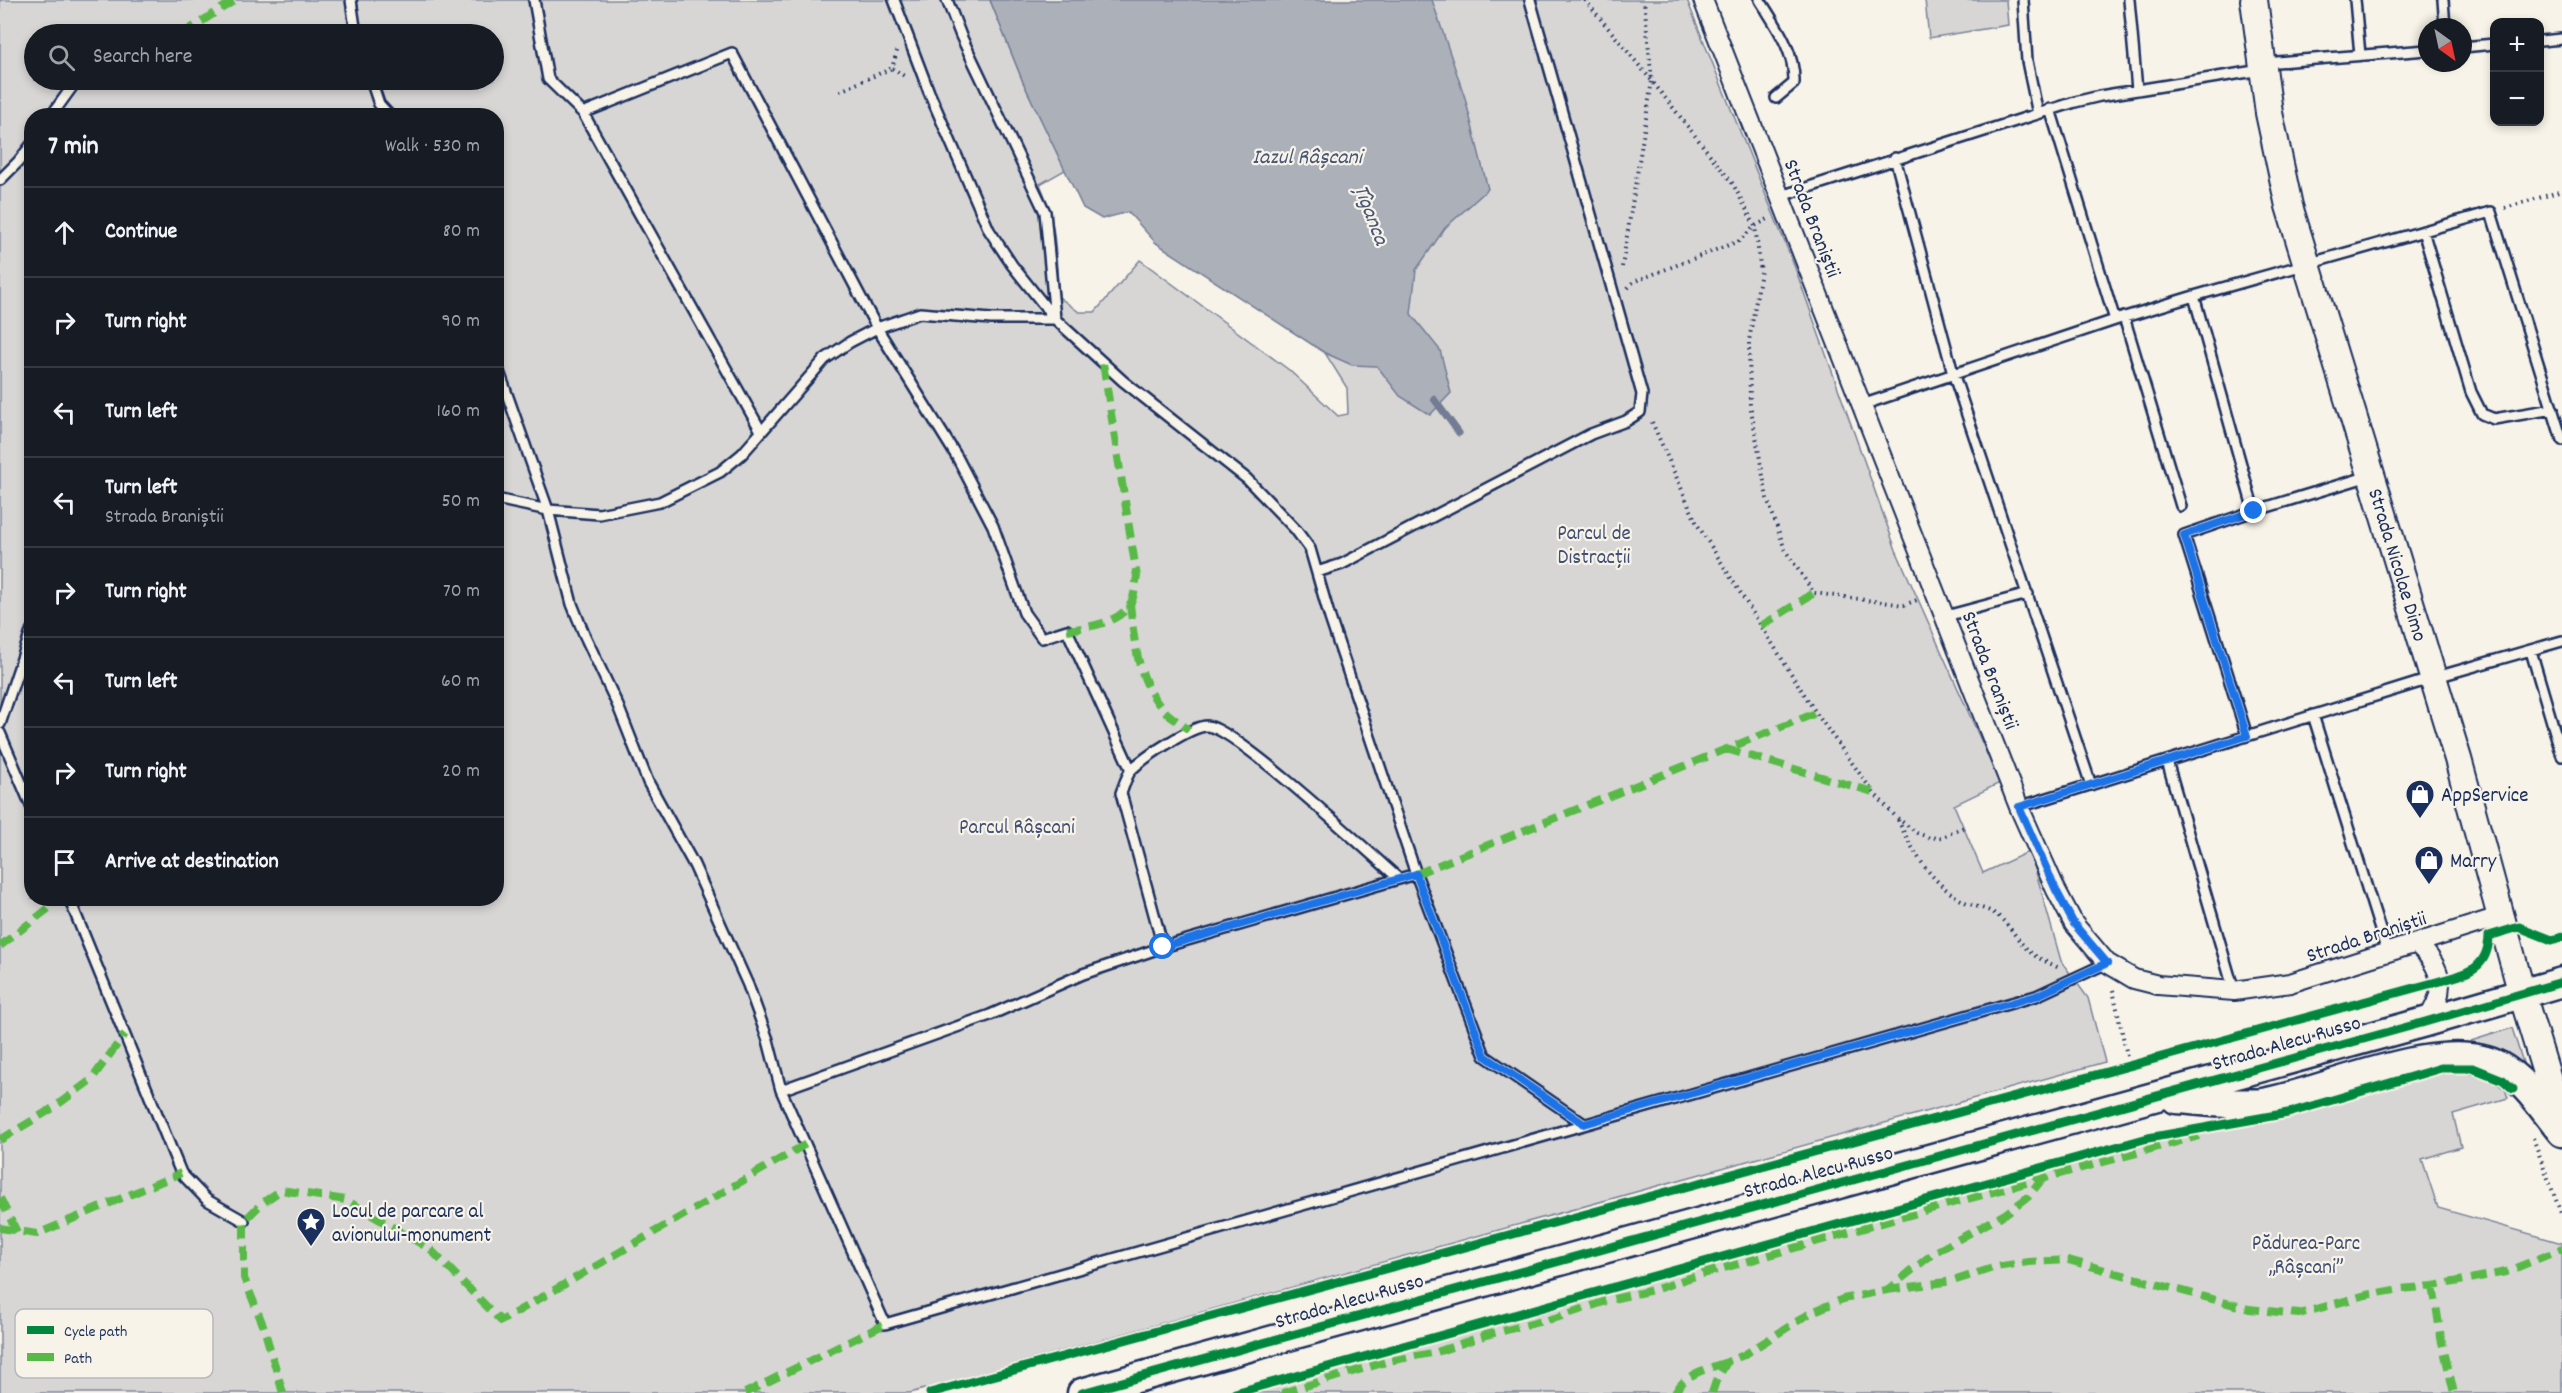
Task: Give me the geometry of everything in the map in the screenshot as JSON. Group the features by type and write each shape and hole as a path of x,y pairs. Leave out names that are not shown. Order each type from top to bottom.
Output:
{"main road":[{"name":"Strada Nicolae Dimo","path":"2254,0 2280,167 2305,263 2433,678 2504,923 2522,994 2562,1125"},
{"name":"Strada Alecu Russo","path":"1082,1393 2425,1022 2562,982"},
{"path":"2150,1098 2266,1103 2432,1057 2471,1057 2487,1060 2511,1074 2528,1090 2562,1132"}],"street":[{"name":"Strada Braniștii","path":"1702,0 1784,203 2019,807 2056,890 2074,924 2107,963 2134,979 2158,985 2234,991 2290,983 2416,943 2504,923"},
{"path":"2416,943 2428,954 2440,981 2439,1002 2425,1022"}],"lane":[{"path":"351,0 355,24"},
{"path":"534,0 548,79 583,112 762,431"},
{"path":"894,0 929,92 989,230 1012,265 1055,319 1123,381 1248,479 1296,530 1310,549 1416,874 1485,1056 1584,1124"},
{"path":"947,0 960,36 1045,212 1055,319"},
{"path":"1317,572 1342,564 1580,440 1640,412 1642,394 1530,0"},
{"path":"1760,0 1784,40 1794,69 1794,83 1776,98"},
{"path":"2023,0 2027,61 2038,114"},
{"path":"2129,0 2138,90"},
{"path":"2355,0 2360,55"},
{"path":"2443,0 2444,18"},
{"path":"2544,41 2562,39"},
{"path":"2472,46 2490,44"},
{"path":"1784,203 1895,158 2050,109 2100,96 2263,66 2418,51"},
{"path":"583,112 732,53 877,328 974,488 997,536 1024,612 1042,638 1067,630 1131,770"},
{"path":"57,108 70,90"},
{"path":"374,90 383,108"},
{"path":"2050,109 2181,506"},
{"path":"0,180 24,154"},
{"path":"1895,158 1953,373 2091,785"},
{"path":"1862,405 2120,318 2305,263 2491,212 2562,440"},
{"path":"2423,231 2471,392 2482,414 2494,419 2553,409"},
{"path":"2194,296 2254,511"},
{"path":"504,501 548,510 599,514 660,502 720,472 742,454 825,359 850,342 877,328 920,313 991,319 1055,319"},
{"path":"504,386 548,510 572,604 584,634 618,706 648,782 694,865 747,985 768,1040 781,1090 885,1324 2036,996 2079,978 2107,963"},
{"path":"2247,736 2184,535 2254,511 2371,476"},
{"path":"1946,616 2028,594"},
{"path":"2019,807 2433,678 2562,641"},
{"path":"2531,651 2562,756"},
{"path":"0,724 24,653"},
{"path":"2313,715 2387,952"},
{"path":"1163,947 1121,793 1131,770 1189,730 1208,726 1221,731 1274,769 1399,879"},
{"path":"0,733 24,789"},
{"path":"2167,761 2234,991"},
{"path":"781,1090 990,1015 1083,974 1163,947 1416,874"},
{"path":"72,906 181,1173 207,1200 244,1221"}],"path":[{"path":"1585,0 1732,184 1755,226 1761,272 1749,341 1750,404 1767,498 1785,550 1814,593 1904,605"},
{"path":"1616,303 1652,81 1644,0"},
{"path":"840,91 892,68"},
{"path":"2491,212 2562,191"},
{"path":"1616,303 1633,282 1739,242 1784,203"},
{"path":"1640,412 1652,422 1697,524 1816,713 1873,792 1896,817 1917,833 1930,838 1941,837 1964,827"},
{"path":"1896,817 1912,851 1930,874 1951,894 1966,903 1996,915 2011,927 2026,949 2043,961 2079,978"},
{"path":"930,1393 2468,973 2485,958 2489,936 2504,923 2552,940 2562,937"},
{"path":"2107,963 2129,1065"},
{"path":"1235,1393 2148,1138 2203,1127"},
{"path":"2531,1134 2562,1216"}],"green space":[{"name":"Parcul Râșcani","path":"0,0 990,0 1023,82 1065,170 1040,184 1053,227 1059,297 1079,312 1095,312 1140,260 1289,370 1338,416 1348,414 1347,388 1325,353 1430,0 1687,0 1794,265 1896,550 2000,783 1954,805 1983,873 2030,851 2061,961 2088,998 2105,1062 910,1393 0,1393"},
{"path":"1925,0 2006,0 2008,25 1929,38"},
{"path":"2512,1028 2526,1072 2472,1044 2471,1041"},
{"name":"Pădurea-Parc „Râșcani”","path":"2458,1070 2504,1086 2508,1098 2453,1114 2461,1147 2422,1159 2438,1208 2562,1243 2562,1393 1246,1393 2192,1131 2288,1115 2438,1073"}],"water":[{"name":"Iazul Râșcani","path":"990,0 1432,0 1465,98 1488,189 1445,228 1416,270 1411,314 1440,350 1451,393 1430,415 1400,396 1377,366 1352,365 1325,353 1156,243 1128,212 1102,219 1083,208 1023,82"}],"waterway":[{"name":"Țîganca","path":"1434,399 1459,433"}],"marked path":[{"path":"198,24 235,0"},
{"path":"1067,630 1102,623 1125,611 1132,601 1137,577 1103,363"},
{"path":"1761,626 1814,593"},
{"path":"1130,604 1138,657 1146,683 1163,709 1189,730"},
{"path":"1416,874 1816,713"},
{"path":"1726,749 1873,792"},
{"path":"0,946 52,906"},
{"path":"0,1140 53,1108 91,1080 125,1034"},
{"path":"1282,1393 1389,1361 1437,1352 1486,1335 1559,1317 1609,1300 1657,1289 1938,1207 2199,1136"},
{"path":"283,1393 263,1325 244,1278 244,1221 261,1204 281,1190 346,1200 430,1249 501,1321 806,1144"},
{"path":"0,1228 37,1234 181,1173"},
{"path":"1712,1393 1727,1362 1744,1355 1812,1312 1843,1299 1887,1290 1935,1252 2005,1214 2028,1197 2043,1178"},
{"path":"0,1198 17,1232"},
{"path":"1887,1290 1953,1281 1996,1267 2028,1262 2068,1260 2249,1309 2299,1314 2366,1295 2433,1286 2506,1272 2562,1249"},
{"path":"2433,1286 2441,1338 2454,1393"},
{"path":"745,1393 885,1324"},
{"path":"1675,1393 1679,1386 1691,1376 1727,1362"}],"cycle path":[{"path":"930,1393 2450,978 2468,972 2480,963 2485,956 2489,936 2519,927 2552,940 2562,937"},
{"path":"1082,1393 2425,1022 2562,982"},
{"path":"1235,1393 2148,1138 2288,1113 2441,1068 2473,1068 2503,1080 2513,1089"}],"place":[{"name":"AppService","path":"2420,820"},
{"name":"Marry","path":"2429,886"},
{"name":"Locul de parcare al avionului-monument","path":"311,1248"}],"route":[{"path":"1163,947 1416,874 1485,1056 1584,1124 2036,996 2079,978 2107,963 2074,924 2056,890 2019,807 2247,736 2184,535 2254,511"}],"park label":[{"name":"Parcul de Distracții","path":"1594,544"}]}
